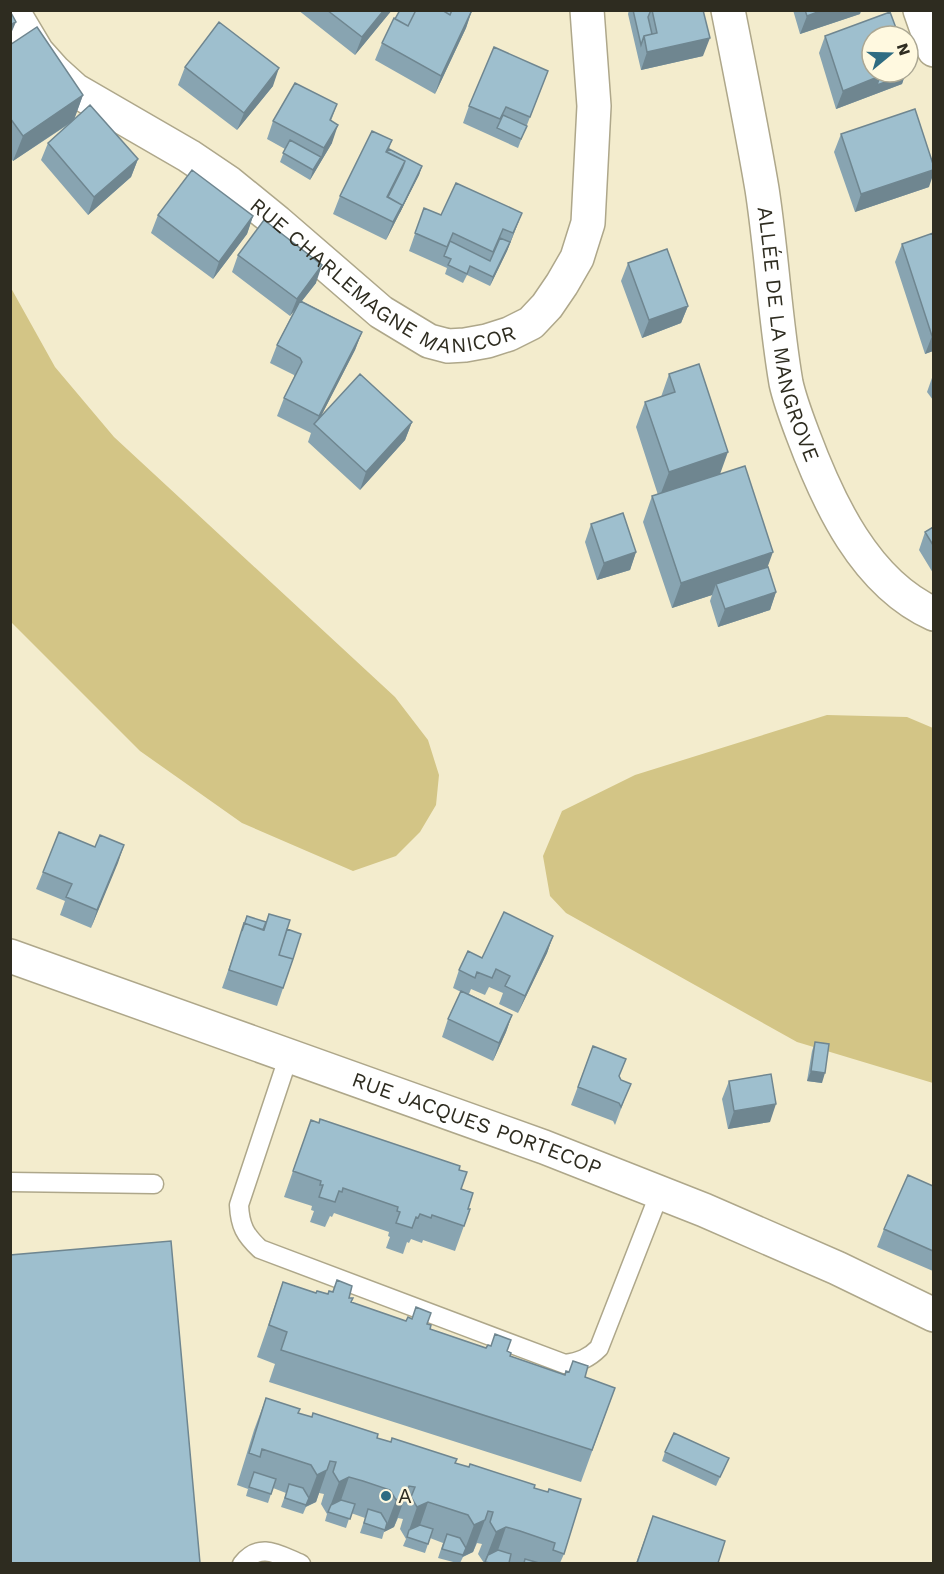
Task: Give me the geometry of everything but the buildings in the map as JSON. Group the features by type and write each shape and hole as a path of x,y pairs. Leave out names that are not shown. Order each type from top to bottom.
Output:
{"street":[{"name":"RUE CHARLEMAGNE MANICOR","path":"12,10 37,52 75,90 189,156 229,183 381,312 429,340 448,346 487,341 509,334 531,323 547,306 577,258 588,223 594,106 588,10"},
{"name":"ALLÉE DE LA MANGROVE","path":"728,10 762,189 787,386 799,422 813,462 835,509 855,542 877,572 897,592 919,608 933,614"},
{"path":"920,10 933,50"},
{"name":"RUE JACQUES PORTECOP","path":"10,956 544,1146 705,1210 837,1268 933,1315"}],"lane":[{"path":"289,1055 239,1205 239,1218 251,1240 260,1249 565,1364 584,1360 599,1348 660,1192"},
{"path":"10,1182 154,1184"},
{"path":"242,1563 254,1552 263,1551 301,1563"}],"shaded area":[{"path":"11,288 55,367 114,437 395,697 428,740 439,775 436,805 420,832 396,856 353,871 242,823 140,751 11,622"},
{"path":"827,715 907,717 933,728 933,1083 797,1042 566,913 550,896 543,856 562,811 635,775"}],"place":[{"name":"A","path":"386,1496"}]}
